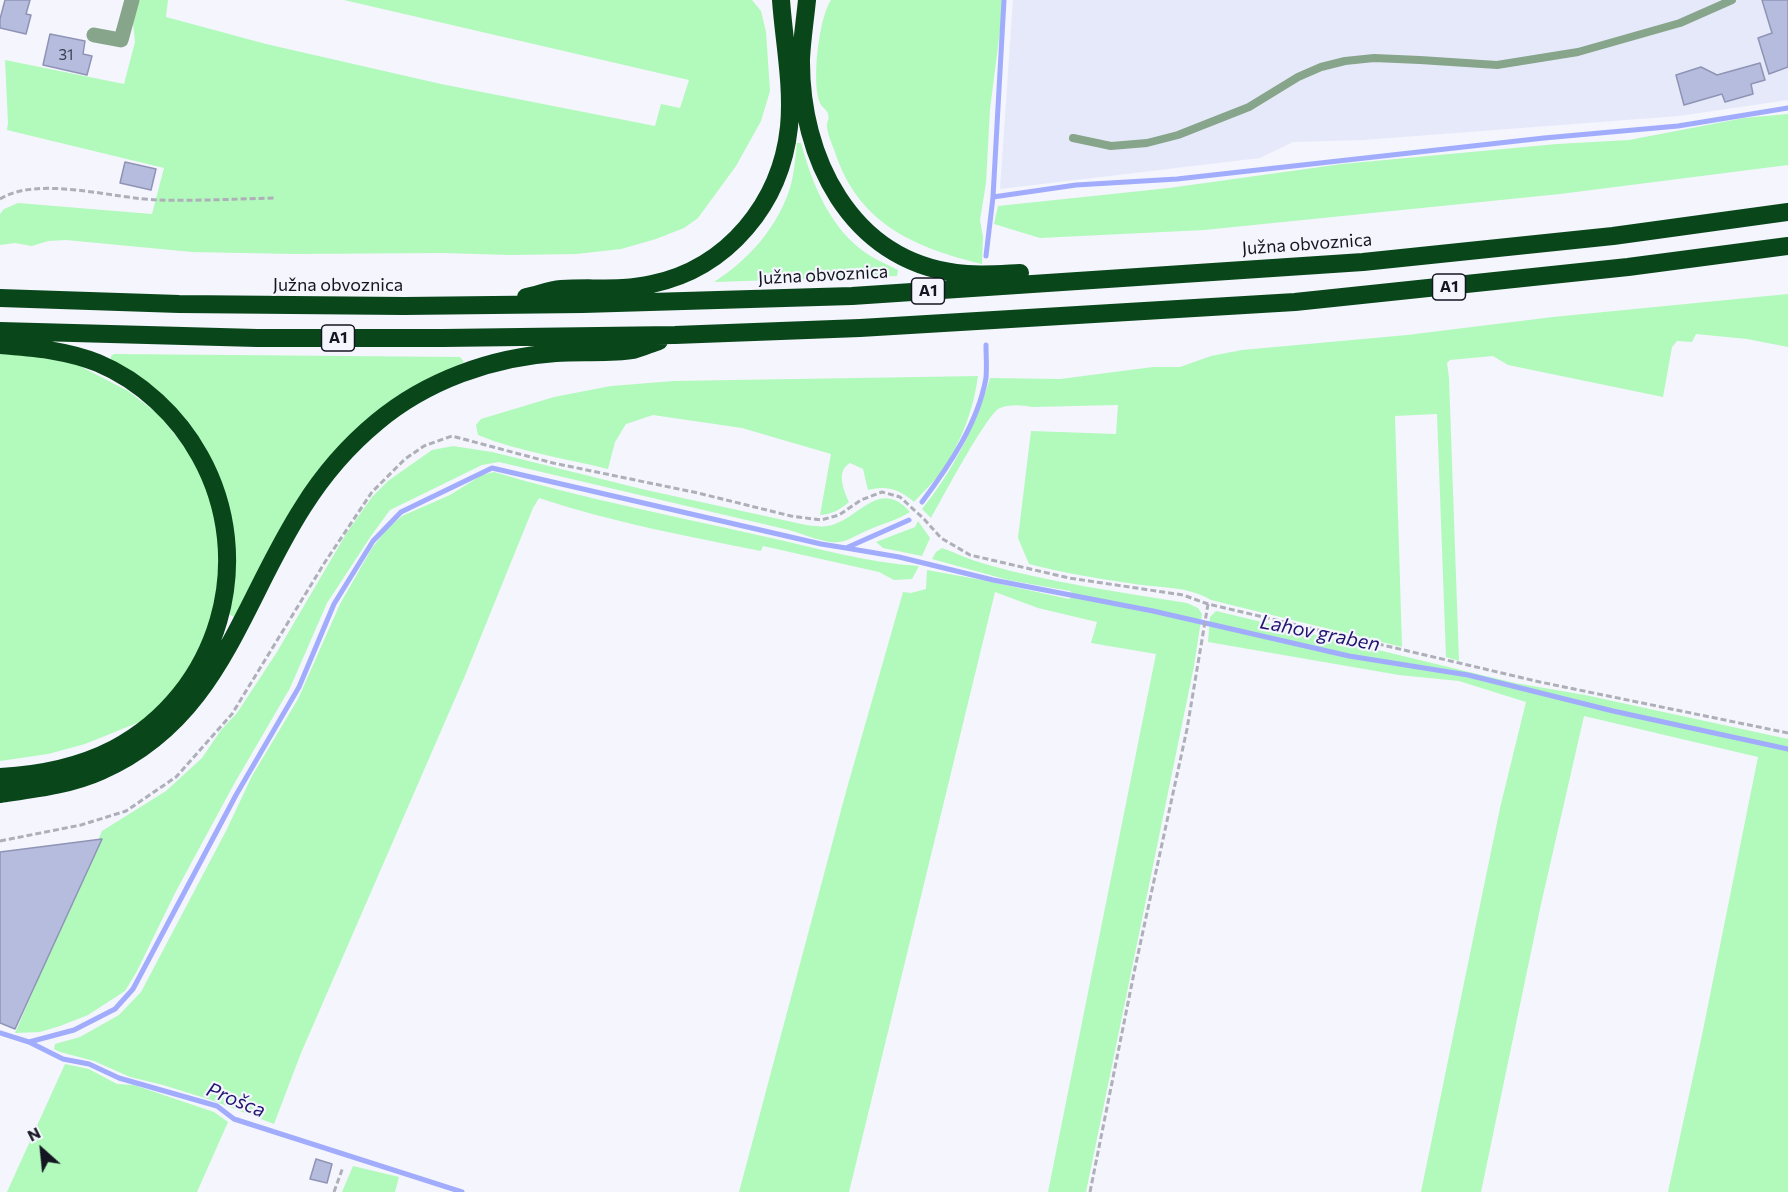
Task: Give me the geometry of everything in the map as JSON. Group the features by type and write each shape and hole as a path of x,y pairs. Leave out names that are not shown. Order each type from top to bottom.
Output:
{"highway":[{"path":"807,0 801,61 808,122 822,169 830,186 851,216 873,237 902,255 938,269 975,274 1288,255 1363,262"},
{"path":"493,305 558,290 634,288 652,284 701,266 715,258 739,237 759,213 773,187 789,127 789,89 780,4"},
{"name":"Južna obvoznica","path":"0,298 281,306 649,303 852,296 1363,262 1613,236 1788,212"},
{"name":"A1","path":"0,331 256,338 536,338 872,328 1295,302 1628,267 1788,246"},
{"path":"0,794 69,782 99,772 140,750 178,718 197,697 212,673 275,555 320,481 356,441 398,407 444,381 509,359 556,353 632,350 675,335"},
{"path":"0,345 44,349 83,357 117,372 162,406 186,432 211,477 222,510 228,564 227,584 219,623 205,657 183,691 159,717 133,738 91,759 49,771 0,777"}],"street":[{"path":"94,34 121,40 132,0"}],"lane":[{"path":"1073,138 1111,146 1147,143 1178,135 1249,108 1298,77 1345,60 1374,58 1497,65 1578,52 1680,23 1732,0"}],"path":[{"path":"0,199 17,190 29,189 65,190 157,201 274,198"},
{"path":"0,841 81,825 126,810 176,777 232,714 325,562 372,492 405,459 424,446 452,436 553,463 698,493 790,516 821,520 839,515 861,500 882,492 900,497 941,538 969,555 1069,578 1183,595 1208,604 1540,682 1788,733"},
{"path":"1090,1192 1135,968 1187,729 1208,604"},
{"path":"334,1192 344,1167"}],"shaded area":[{"path":"1013,0 1788,0 1788,100 1679,116 1363,140 1293,142 1260,158 1000,189"}],"green space":[{"path":"136,0 168,0 166,17 266,44 441,84 655,126 661,104 680,108 689,80 344,0 752,0 761,11 766,32 770,91 761,121 736,166 698,218 684,228 621,249 576,254 294,254 192,252 66,240 48,241 32,246 15,243 0,245 0,214 4,209 18,203 152,214 164,168 7,130 5,60 124,84 135,42 132,13"},
{"path":"831,0 1004,0 990,109 986,183 980,220 983,237 982,264 935,250 894,230 861,201 848,181 829,135 827,111 820,103 817,94 816,67 820,35"},
{"path":"1788,114 1788,165 1560,194 1204,230 1040,238 994,224 998,206 1169,188 1342,164 1557,144 1629,140 1744,118"},
{"path":"797,143 801,143 817,190 834,220 856,245 872,257 898,270 897,276 714,282 749,254 775,220 790,188"},
{"path":"1788,294 1788,347 1747,339 1696,334 1692,342 1677,341 1672,347 1663,397 1508,365 1493,356 1450,360 1447,363 1459,661 1446,657 1437,414 1395,416 1402,647 1211,600 1193,592 1095,578 1029,564 1018,538 1031,431 1116,434 1118,405 1032,407 1016,405 1000,408 985,425 931,518 922,509 944,479 962,447 978,413 990,378 1060,379 1153,367 1180,367 1211,356 1242,350 1407,335 1553,317"},
{"path":"0,352 76,364 128,391 158,414 193,457 209,493 218,534 220,575 210,628 185,676 157,709 142,721 85,744 48,754 0,761"},
{"path":"114,354 460,357 464,362 382,409 234,617 229,614 222,488 111,360"},
{"path":"978,376 970,413 955,449 939,475 914,502 893,489 868,490 863,469 850,463 842,475 849,502 836,511 820,515 831,454 742,428 653,415 626,424 615,442 608,469 494,441 478,435 476,425 481,419 554,397 611,386 674,381"},
{"path":"453,446 492,452 646,490 806,525 835,524 880,499 890,499 900,503 910,512 849,539 830,542 789,530 499,462 482,465 390,510 327,603 290,688 234,784 125,991 88,1015 60,1026 40,1032 15,1033 102,831 166,791 202,758 221,730 237,713 277,652 346,534 372,497 388,481 432,450"},
{"path":"494,472 594,498 840,554 879,562 919,566 912,579 894,580 879,572 763,546 761,551 649,528 539,498 464,678 301,1053 274,1124 211,1100 130,1077 94,1061 54,1049 55,1044 80,1037 119,1015 141,992 226,831 252,776 298,699 340,604 372,548 387,529 402,516 450,495 482,475"},
{"path":"918,521 930,538 922,556 883,548 876,542 915,527"},
{"path":"942,548 979,562 1035,577 1187,603 1198,608 1202,614 1194,666 1086,1192 1048,1192 1156,654 1091,643 1097,622 1038,608 995,592 849,1192 739,1192 847,788 903,592 911,593 926,589 927,570 1069,599 1073,594 1070,591 1008,580 932,559"},
{"path":"1216,611 1515,683 1585,695 1788,739 1788,1192 1668,1192 1758,757 1584,716 1541,904 1481,1192 1421,1192 1500,808 1526,702 1459,681 1399,675 1208,642 1210,617"},
{"path":"65,1064 89,1069 117,1084 134,1085 214,1112 228,1122 197,1192 7,1192"},
{"path":"353,1166 399,1177 395,1192 342,1192"}],"building":[{"path":"5,0 30,0 26,14 31,15 26,34 0,28"},
{"path":"1762,0 1788,0 1788,67 1769,74 1758,38 1772,33"},
{"path":"50,34 85,41 83,54 92,56 87,75 43,65"},
{"path":"1760,63 1765,80 1751,84 1753,94 1725,102 1722,94 1684,105 1676,75 1701,67 1717,75"},
{"path":"125,162 156,169 151,190 120,183"},
{"path":"102,839 15,1029 0,1023 0,852"},
{"path":"316,1159 332,1164 327,1183 310,1179"}],"waterway":[{"path":"986,256 993,197 1004,0"},
{"path":"993,197 1076,185 1177,179 1544,138 1678,126 1788,108"},
{"path":"922,502 952,459 976,411 986,378 986,345"},
{"path":"29,1042 74,1030 115,1009 133,989 236,795 299,687 334,604 373,541 401,512 492,468 846,548 909,520"},
{"name":"Lahov graben","path":"846,548 899,557 993,580 1153,611 1349,656 1468,675 1613,711 1788,749"},
{"name":"Prošca","path":"0,1033 29,1042 63,1059 89,1064 119,1078 217,1106 234,1119 462,1192"}]}
